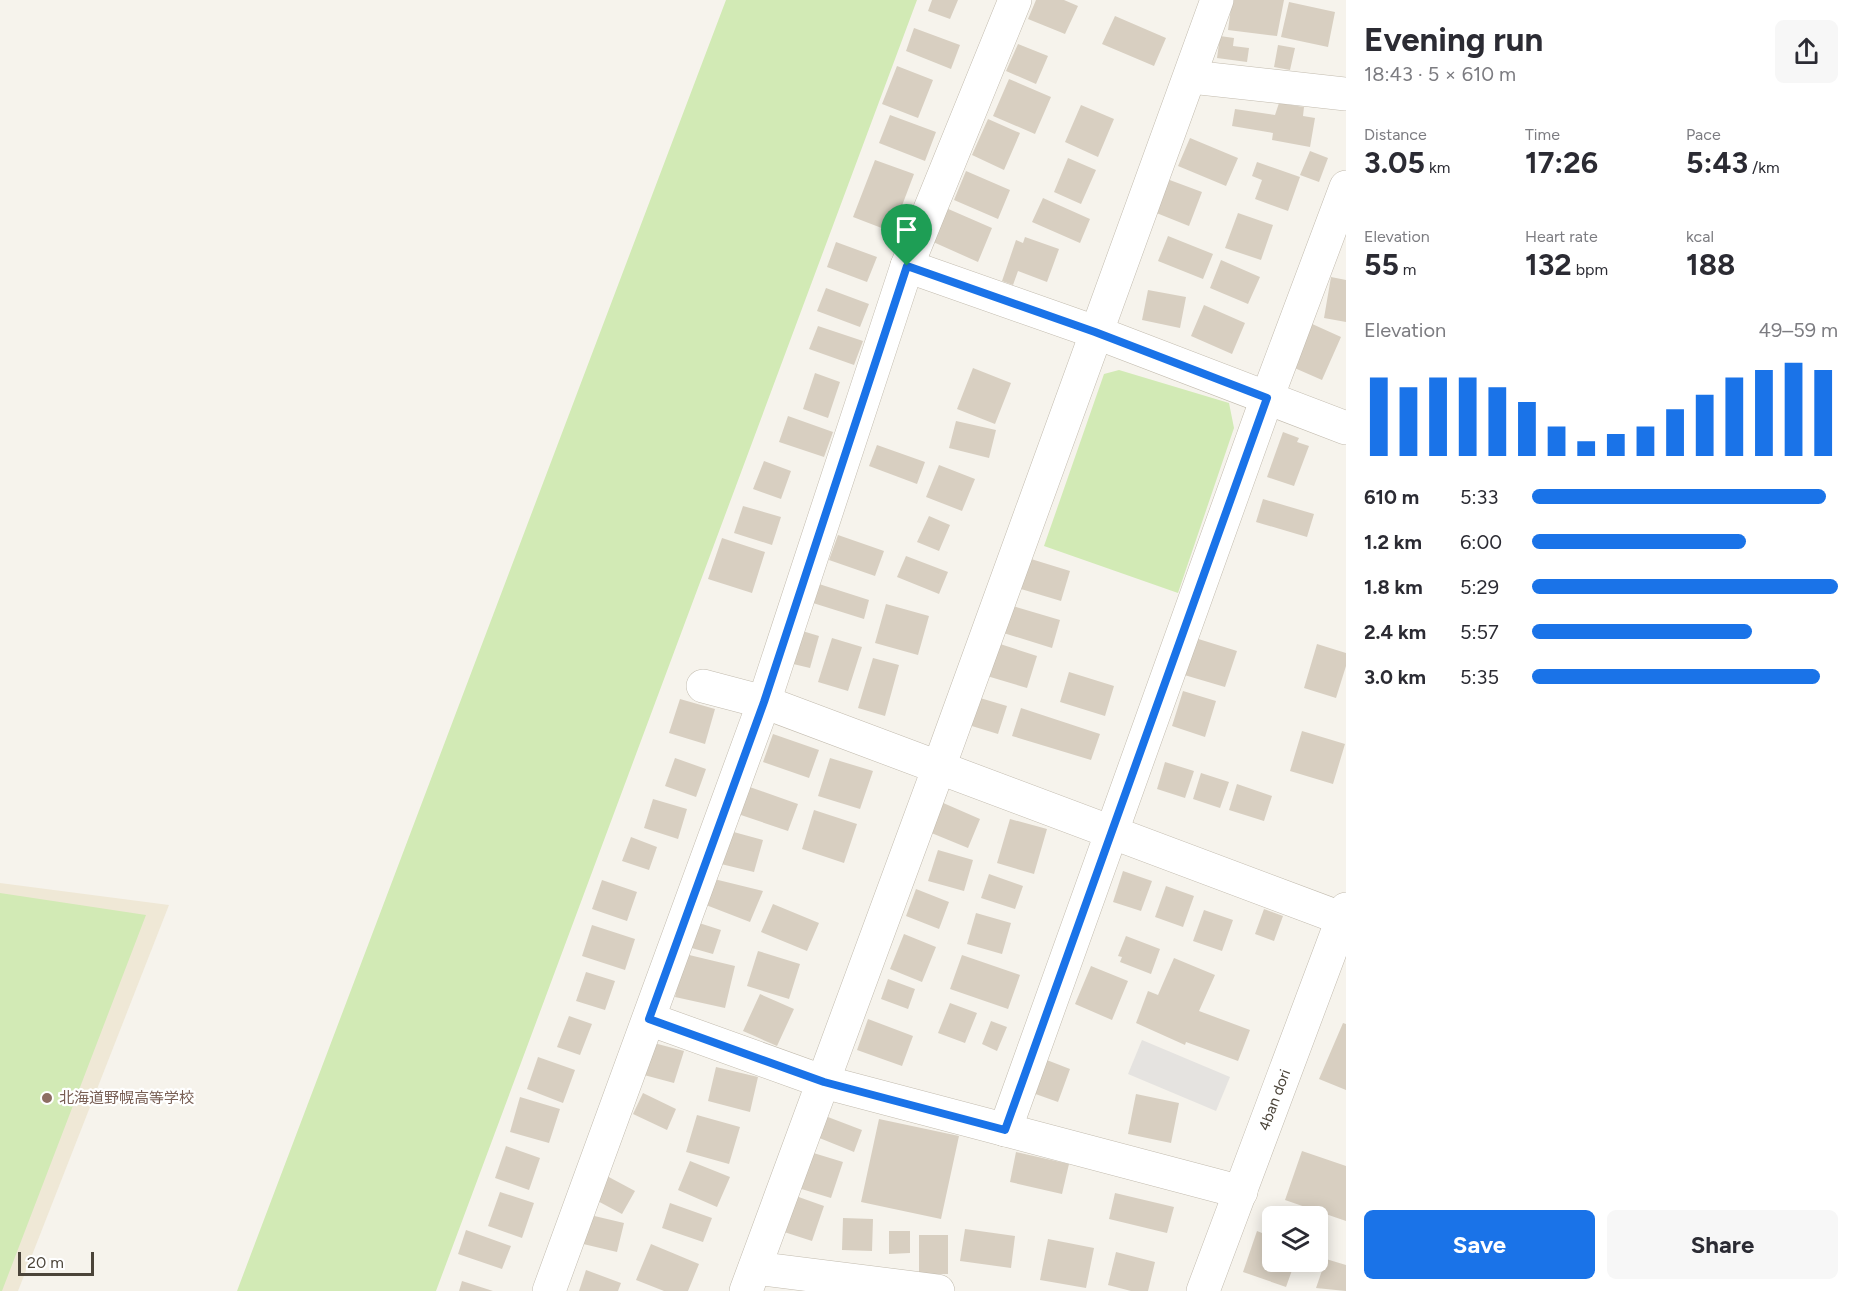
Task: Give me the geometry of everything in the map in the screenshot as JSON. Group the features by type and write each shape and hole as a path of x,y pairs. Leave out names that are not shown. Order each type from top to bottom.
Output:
{"street":[{"path":"549,1291 764,702 907,266 1015,0"},
{"path":"938,1291 751,1279 939,767 1095,332 1191,77 1217,0"},
{"path":"1191,77 1346,94"},
{"path":"1005,1130 1267,398 1346,187"},
{"path":"907,266 1095,332 1346,428"},
{"path":"703,686 764,702 1345,916"},
{"name":"4ban dori","path":"1203,1291 1345,916"},
{"path":"649,1019 824,1082 1240,1192"}],"shaded area":[{"name":"北海道野幌高等学校","path":"0,883 169,905 18,1291 0,1291"},
{"path":"1142,1040 1230,1077 1216,1111 1128,1074"}],"green space":[{"path":"726,0 917,0 436,1291 237,1291"},
{"path":"1119,370 1229,403 1234,428 1178,593 1044,546 1104,374"},
{"name":"北海道野幌高等学校","path":"0,893 146,915 2,1291 0,1291"}],"building":[{"path":"932,0 958,0 950,19 928,11"},
{"path":"1036,0 1064,0 1078,6 1065,34 1028,19"},
{"path":"1232,0 1284,0 1277,36 1228,30"},
{"path":"1289,2 1335,12 1328,47 1281,37"},
{"path":"1115,16 1166,38 1154,66 1102,44"},
{"path":"914,28 960,45 951,69 906,51"},
{"path":"1220,36 1234,38 1233,46 1249,48 1247,62 1217,58"},
{"path":"1018,44 1048,56 1036,84 1006,71"},
{"path":"1278,45 1295,48 1290,70 1274,67"},
{"path":"897,66 933,80 918,118 882,104"},
{"path":"1009,79 1051,97 1035,134 993,116"},
{"path":"1279,103 1304,107 1303,116 1315,118 1310,147 1272,140 1273,133 1232,126 1235,109 1275,115"},
{"path":"1081,105 1114,119 1098,157 1065,142"},
{"path":"890,115 936,132 925,161 879,143"},
{"path":"988,119 1020,133 1004,170 972,155"},
{"path":"1190,138 1238,158 1226,186 1178,166"},
{"path":"1310,151 1328,158 1319,182 1300,175"},
{"path":"1068,158 1096,170 1081,204 1054,192"},
{"path":"875,160 914,174 892,232 853,217"},
{"path":"1257,162 1300,177 1288,211 1255,199 1262,180 1252,176"},
{"path":"966,171 1010,190 998,219 954,200"},
{"path":"1167,179 1202,192 1189,226 1154,212"},
{"path":"1043,198 1090,219 1080,243 1032,222"},
{"path":"946,208 992,228 978,262 931,241"},
{"path":"1238,213 1273,225 1261,260 1225,248"},
{"path":"1168,236 1213,254 1203,279 1158,261"},
{"path":"1025,237 1059,249 1047,282 1018,271 1013,285 1002,281 1016,240 1023,243"},
{"path":"836,242 877,257 867,282 827,267"},
{"path":"1221,260 1260,277 1248,304 1210,288"},
{"path":"1331,277 1346,280 1346,322 1324,318"},
{"path":"826,288 869,304 860,327 817,311"},
{"path":"1148,290 1186,297 1180,328 1142,320"},
{"path":"1204,305 1245,323 1232,354 1191,336"},
{"path":"1310,323 1341,337 1322,380 1290,366"},
{"path":"818,326 863,341 854,365 809,349"},
{"path":"973,368 1011,383 995,424 957,409"},
{"path":"815,373 840,382 828,418 803,409"},
{"path":"788,416 833,432 824,457 779,442"},
{"path":"956,421 996,430 989,458 949,448"},
{"path":"1283,432 1299,438 1297,442 1309,446 1294,486 1267,477"},
{"path":"877,445 925,462 917,484 869,466"},
{"path":"764,461 791,471 781,499 753,489"},
{"path":"939,465 975,479 962,511 926,497"},
{"path":"1263,499 1314,514 1307,537 1256,522"},
{"path":"743,506 781,517 772,545 734,533"},
{"path":"929,516 950,525 939,551 917,542"},
{"path":"838,535 884,551 875,576 829,560"},
{"path":"722,538 765,552 752,593 708,579"},
{"path":"906,556 948,572 939,594 897,577"},
{"path":"1031,559 1070,571 1061,601 1021,589"},
{"path":"819,584 869,600 864,619 813,603"},
{"path":"886,604 929,616 918,655 875,643"},
{"path":"1006,604 1060,620 1052,648 997,631"},
{"path":"799,630 819,636 810,668 789,663"},
{"path":"1192,637 1237,651 1225,687 1181,674"},
{"path":"832,638 862,647 848,691 818,682"},
{"path":"997,643 1037,656 1027,688 987,676"},
{"path":"1317,644 1346,653 1346,666 1336,698 1304,688"},
{"path":"873,658 899,665 885,716 858,708"},
{"path":"1069,672 1114,686 1105,716 1060,702"},
{"path":"1183,691 1216,701 1205,737 1172,726"},
{"path":"970,695 1007,706 998,734 962,723"},
{"path":"680,699 715,709 705,744 669,733"},
{"path":"1021,708 1100,734 1091,760 1012,736"},
{"path":"1302,731 1345,744 1333,784 1290,771"},
{"path":"773,734 819,750 809,778 763,762"},
{"path":"675,758 706,769 696,797 665,786"},
{"path":"830,758 873,771 860,809 818,796"},
{"path":"1165,762 1194,771 1185,798 1157,789"},
{"path":"1201,773 1229,782 1220,808 1193,799"},
{"path":"1237,784 1272,796 1264,821 1229,810"},
{"path":"744,785 798,804 788,831 735,813"},
{"path":"653,799 687,809 678,839 644,828"},
{"path":"941,802 980,819 968,848 929,832"},
{"path":"814,810 857,824 844,863 802,849"},
{"path":"1010,819 1047,829 1034,874 997,863"},
{"path":"730,831 763,840 754,872 721,864"},
{"path":"631,837 657,847 649,870 622,861"},
{"path":"938,850 973,860 964,891 928,881"},
{"path":"1123,871 1152,881 1141,911 1113,902"},
{"path":"989,874 1023,886 1015,909 981,898"},
{"path":"710,878 763,891 750,922 706,905"},
{"path":"602,880 637,892 627,921 592,909"},
{"path":"1166,886 1194,896 1183,927 1155,917"},
{"path":"916,889 949,902 939,929 906,916"},
{"path":"773,904 819,923 807,951 761,932"},
{"path":"1264,909 1283,916 1274,941 1255,934"},
{"path":"1204,910 1233,920 1222,951 1193,941"},
{"path":"976,913 1011,923 1002,954 967,944"},
{"path":"696,922 721,930 713,954 688,947"},
{"path":"592,925 635,939 625,970 582,956"},
{"path":"904,934 936,947 922,982 890,969"},
{"path":"1126,936 1160,949 1151,974 1120,962 1122,957 1118,956"},
{"path":"758,951 800,964 789,999 747,986"},
{"path":"685,954 735,966 725,1008 675,997"},
{"path":"962,955 1020,975 1008,1009 950,989"},
{"path":"1174,958 1215,975 1199,1011 1250,1030 1238,1061 1186,1042 1185,1045 1136,1023 1148,991 1158,995"},
{"path":"1091,966 1128,981 1112,1020 1075,1004"},
{"path":"586,972 615,981 605,1010 576,1001"},
{"path":"888,979 915,989 908,1009 881,999"},
{"path":"760,994 794,1009 777,1046 743,1031"},
{"path":"950,1003 977,1013 965,1043 938,1033"},
{"path":"569,1016 592,1024 580,1055 557,1047"},
{"path":"868,1019 913,1036 902,1066 857,1050"},
{"path":"991,1021 1007,1027 997,1051 982,1044"},
{"path":"1343,1023 1346,1024 1346,1090 1319,1079"},
{"path":"654,1043 684,1051 674,1083 644,1075"},
{"path":"538,1057 575,1070 563,1103 527,1089"},
{"path":"1039,1057 1070,1069 1058,1102 1027,1091"},
{"path":"716,1067 758,1077 750,1112 708,1101"},
{"path":"643,1093 676,1109 667,1130 633,1114"},
{"path":"1136,1094 1179,1103 1171,1143 1128,1134"},
{"path":"520,1097 560,1109 549,1143 510,1132"},
{"path":"820,1114 862,1130 854,1152 812,1135"},
{"path":"697,1115 740,1127 729,1164 686,1152"},
{"path":"879,1119 959,1136 941,1219 861,1202"},
{"path":"506,1146 540,1158 529,1190 495,1178"},
{"path":"807,1151 843,1162 831,1198 795,1187"},
{"path":"1302,1151 1346,1166 1346,1221 1328,1215 1328,1206 1302,1206 1285,1200"},
{"path":"1016,1152 1069,1164 1062,1194 1010,1182"},
{"path":"690,1161 730,1177 717,1207 678,1190"},
{"path":"605,1175 635,1191 622,1214 592,1198"},
{"path":"500,1192 534,1203 522,1238 488,1226"},
{"path":"1115,1193 1174,1207 1167,1233 1109,1219"},
{"path":"793,1195 824,1206 812,1241 781,1231"},
{"path":"670,1203 712,1218 703,1242 662,1228"},
{"path":"586,1214 624,1223 617,1252 579,1243"},
{"path":"843,1218 873,1219 872,1251 842,1250"},
{"path":"965,1229 1015,1236 1011,1268 960,1261"},
{"path":"466,1230 511,1246 502,1269 458,1254"},
{"path":"889,1231 910,1231 910,1253 889,1254"},
{"path":"1257,1231 1262,1233 1262,1272 1291,1272 1286,1287 1243,1272"},
{"path":"919,1235 948,1235 948,1274 919,1274"},
{"path":"1048,1239 1094,1248 1086,1288 1040,1280"},
{"path":"651,1244 699,1264 688,1291 664,1291 636,1280"},
{"path":"1116,1252 1155,1262 1148,1291 1131,1291 1108,1285"},
{"path":"1328,1260 1346,1265 1346,1291 1316,1288 1322,1272 1328,1272"},
{"path":"586,1270 621,1283 618,1291 579,1291"},
{"path":"462,1281 493,1291 459,1291"}],"place":[{"name":"北海道野幌高等学校","path":"47,1098"}],"route":[{"path":"907,266 1095,332 1267,398 1005,1130 824,1082 649,1019 764,702 907,266"}]}
